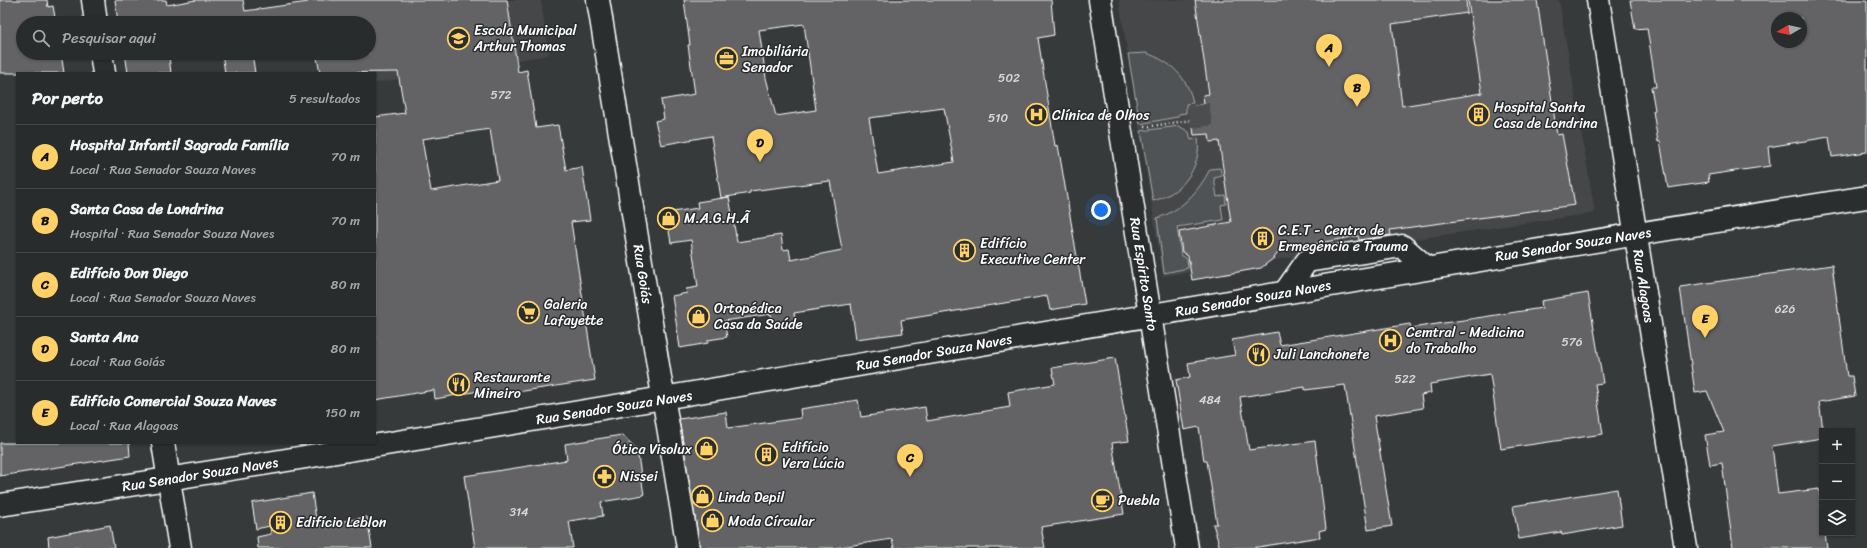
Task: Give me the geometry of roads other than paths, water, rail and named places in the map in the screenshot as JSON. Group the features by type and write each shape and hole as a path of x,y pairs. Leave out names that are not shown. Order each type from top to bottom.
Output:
{"main road":[{"path":"93,0 95,16"},
{"name":"Rua Goiás","path":"598,0 688,548"},
{"name":"Rua Espírito Santo","path":"1100,0 1187,548"},
{"name":"Rua Alagoas","path":"1598,0 1686,548"},
{"path":"102,60 104,72"},
{"name":"Rua Senador Souza Naves","path":"0,505 663,399 1427,268 1636,233 1867,197"},
{"path":"163,444 180,548"}],"tunnel":[{"path":"1198,105 1203,135"}],"place":[{"name":"Escola Municipal Arthur Thomas","path":"458,38"},
{"name":"Imobiliária Senador","path":"727,59"},
{"name":"Hospital Infantil Sagrada Família","path":"1329,67"},
{"name":"Santa Casa de Londrina","path":"1357,107"},
{"name":"Clínica de Olhos","path":"1037,115"},
{"name":"Hospital Santa Casa de Londrina","path":"1479,115"},
{"name":"Santa Ana","path":"760,162"},
{"name":"M.A.G.H.Ã","path":"668,218"},
{"name":"C.E.T - Centro de Ermegência e Trauma","path":"1262,238"},
{"name":"Edifício Executive Center","path":"965,251"},
{"name":"Galeria Lafayette","path":"528,312"},
{"name":"Ortopédica Casa da Saúde","path":"699,316"},
{"name":"Edifício Comercial Souza Naves","path":"1705,338"},
{"name":"Cemtral - Medicina do Trabalho","path":"1391,340"},
{"name":"Juli Lanchonete","path":"1259,354"},
{"name":"Restaurante Mineiro","path":"458,385"},
{"name":"Ótica Visolux","path":"707,449"},
{"name":"Edifício Vera Lúcia","path":"767,455"},
{"name":"Nissei","path":"605,476"},
{"name":"Edifício Don Diego","path":"910,477"},
{"name":"Linda Depil","path":"702,497"},
{"name":"Puebla","path":"1103,500"},
{"name":"Moda Círcular","path":"713,521"},
{"name":"Edifício Leblon","path":"281,522"}]}
